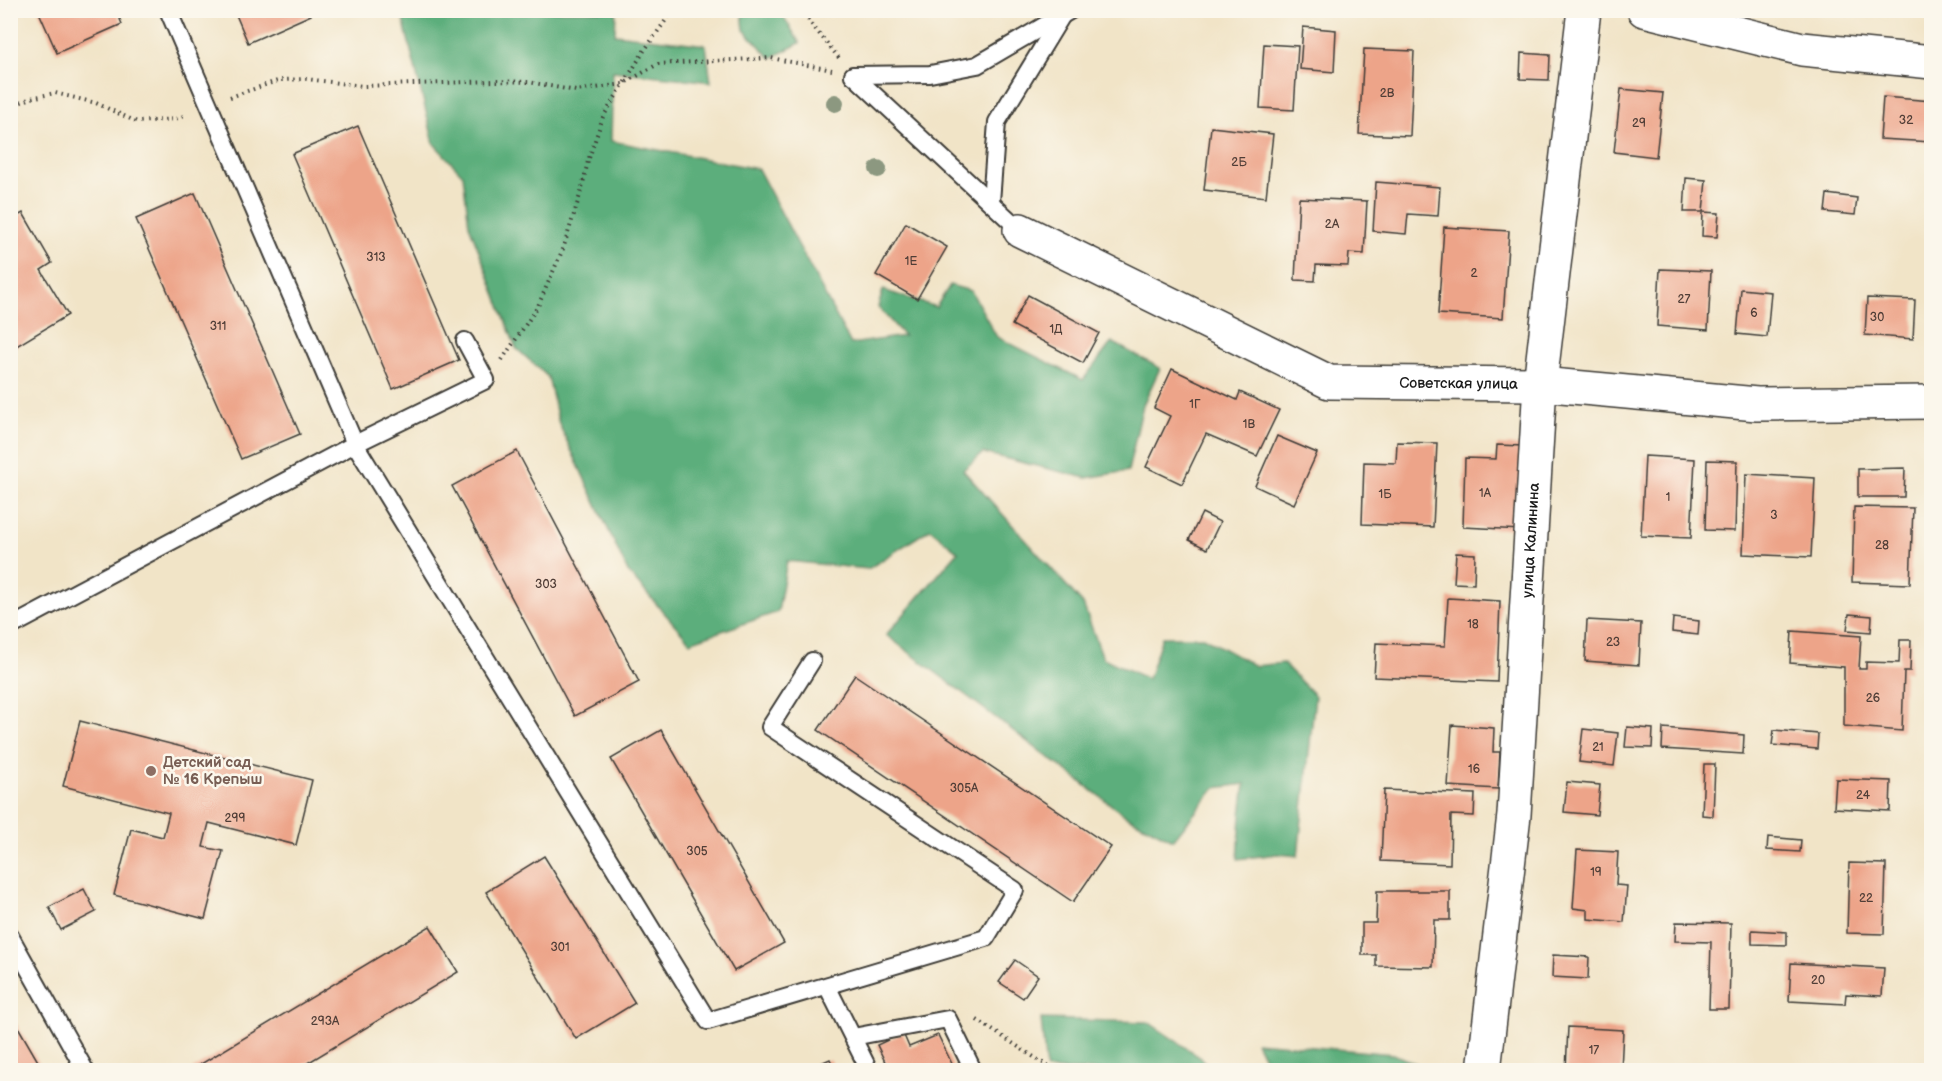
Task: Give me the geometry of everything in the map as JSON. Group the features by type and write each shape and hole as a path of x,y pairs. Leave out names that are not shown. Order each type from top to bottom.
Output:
{"street":[{"name":"улица Калинина","path":"1484,1071 1514,815 1540,384 1584,10"},
{"path":"1644,10 1802,49 1932,62"},
{"name":"Советская улица","path":"1020,230 1329,382 1540,384 1757,404 1932,402"}],"lane":[{"path":"168,10 355,444 708,1021 986,938 1015,890 770,727 812,661"},
{"path":"853,75 930,74 977,65 1066,13"},
{"path":"991,202 997,122 1066,13"},
{"path":"853,75 1020,230"},
{"path":"10,627 355,444 486,380 465,341"},
{"path":"10,936 85,1071"},
{"path":"827,986 869,1071"},
{"path":"853,1037 948,1019 973,1071"}],"path":[{"path":"486,380 538,306 563,249 603,117 673,10"},
{"path":"800,10 853,75"},
{"path":"10,106 31,98 55,93 96,103 137,122 175,119 242,92 280,80 306,79 363,87 495,81 529,82 576,91 623,84 658,64 771,58 853,75"},
{"path":"948,1019 972,1017 1054,1071"}],"green space":[{"path":"401,11 616,11 615,34 706,45 711,82 613,71 611,141 758,169 851,344 904,336 878,307 883,290 936,307 950,285 971,291 997,337 1083,380 1112,342 1160,368 1143,405 1128,471 1086,478 983,453 963,470 1083,604 1103,658 1148,679 1162,637 1203,637 1255,666 1283,663 1315,696 1298,856 1278,854 1238,859 1245,784 1215,788 1173,840 1126,816 886,635 958,552 930,529 868,569 787,561 778,612 690,642 628,572 559,424 548,377 516,348 469,225 463,175 434,144"},
{"path":"742,11 780,11 800,43 771,58 744,30"},
{"path":"1041,1019 1148,1022 1201,1058 1211,1070 1046,1070"},
{"path":"1256,1042 1393,1054 1431,1070 1270,1070"}],"building":[{"path":"38,10 116,10 122,24 57,53"},
{"path":"234,10 309,10 311,15 248,43"},
{"path":"1303,27 1336,30 1334,72 1300,69"},
{"path":"1264,44 1298,46 1294,110 1260,108"},
{"path":"1364,49 1414,51 1410,136 1359,134"},
{"path":"1521,53 1550,55 1549,80 1520,79"},
{"path":"1621,89 1663,93 1656,157 1614,152"},
{"path":"1883,97 1932,101 1932,142 1880,139"},
{"path":"358,126 459,360 393,389 292,154"},
{"path":"1211,127 1273,134 1266,197 1204,190"},
{"path":"1686,178 1706,180 1703,212 1684,212"},
{"path":"1376,182 1440,187 1438,216 1408,214 1406,234 1373,231"},
{"path":"195,193 300,434 241,459 136,219"},
{"path":"1827,194 1857,198 1855,215 1825,212"},
{"path":"1299,198 1367,201 1364,254 1349,253 1348,266 1316,265 1315,281 1295,280"},
{"path":"1703,212 1719,213 1717,237 1702,236"},
{"path":"23,213 52,263 41,270 68,315 10,350 10,220"},
{"path":"906,223 947,247 917,299 876,275"},
{"path":"1444,227 1509,231 1503,318 1438,314"},
{"path":"1660,269 1711,271 1708,330 1657,326"},
{"path":"1741,289 1771,292 1767,337 1737,334"},
{"path":"1028,295 1099,333 1083,363 1012,325"},
{"path":"1867,298 1915,300 1913,339 1865,335"},
{"path":"1172,369 1237,400 1240,392 1279,410 1257,456 1206,434 1182,484 1146,467 1170,416 1154,408"},
{"path":"1277,436 1317,453 1294,504 1255,486"},
{"path":"1397,442 1437,443 1433,527 1362,524 1364,462 1396,463"},
{"path":"1497,445 1524,446 1522,530 1463,527 1465,458 1496,459"},
{"path":"517,451 639,682 575,716 452,486"},
{"path":"1645,456 1695,459 1691,538 1641,536"},
{"path":"1707,460 1737,461 1735,531 1705,530"},
{"path":"1905,468 1904,497 1858,497 1858,469"},
{"path":"1746,474 1815,478 1811,557 1743,554"},
{"path":"1854,507 1913,508 1910,584 1852,582"},
{"path":"1202,513 1220,522 1207,549 1189,540"},
{"path":"1456,553 1475,554 1474,584 1454,583"},
{"path":"1448,598 1500,601 1497,682 1374,677 1376,643 1445,646"},
{"path":"1849,614 1872,616 1871,632 1847,630"},
{"path":"1673,618 1699,621 1698,635 1672,632"},
{"path":"1587,620 1641,623 1639,665 1585,661"},
{"path":"1792,631 1861,636 1859,669 1866,669 1866,662 1899,663 1900,640 1911,640 1910,671 1904,671 1902,731 1844,726 1844,667 1790,663"},
{"path":"855,675 1111,847 1073,902 818,730"},
{"path":"80,721 312,780 296,845 209,823 203,847 223,851 205,919 114,895 131,829 163,837 169,813 63,786"},
{"path":"1452,725 1494,728 1493,752 1500,752 1498,789 1448,786"},
{"path":"1627,727 1653,729 1652,748 1625,747"},
{"path":"1663,728 1744,735 1743,754 1662,749"},
{"path":"1583,729 1618,733 1614,766 1579,762"},
{"path":"661,730 784,943 734,971 611,759"},
{"path":"1774,730 1818,734 1817,749 1772,745"},
{"path":"1704,764 1715,764 1713,816 1702,815"},
{"path":"1836,779 1891,781 1890,811 1834,808"},
{"path":"1567,782 1600,785 1597,815 1564,812"},
{"path":"1384,790 1475,794 1474,816 1451,815 1450,864 1381,861"},
{"path":"1768,837 1801,840 1800,852 1767,850"},
{"path":"1577,850 1618,852 1616,885 1627,886 1624,922 1588,919 1588,910 1573,908"},
{"path":"544,856 635,1003 576,1039 486,892"},
{"path":"1849,863 1886,864 1884,934 1847,933"},
{"path":"84,889 96,912 61,930 49,907"},
{"path":"1377,891 1450,891 1450,920 1434,920 1433,967 1376,966 1376,955 1362,955 1362,923 1376,923"},
{"path":"1676,922 1731,923 1729,1009 1709,1009 1711,942 1675,941"},
{"path":"430,926 458,972 296,1070 191,1070"},
{"path":"1752,930 1787,932 1787,945 1752,944"},
{"path":"1553,955 1589,957 1588,979 1552,977"},
{"path":"1015,960 1038,976 1023,998 999,982"},
{"path":"1791,963 1884,968 1882,996 1846,994 1845,1004 1789,1001"},
{"path":"10,1013 43,1070 10,1070"},
{"path":"1568,1027 1623,1030 1621,1070 1566,1070"},
{"path":"903,1033 909,1047 938,1035 955,1070 889,1070 877,1045"},
{"path":"830,1059 835,1070 805,1070"},
{"path":"1835,1067 1860,1069 1860,1070 1835,1070"}],"place":[{"name":"Детский сад № 16 Крепыш","path":"151,771"}]}
